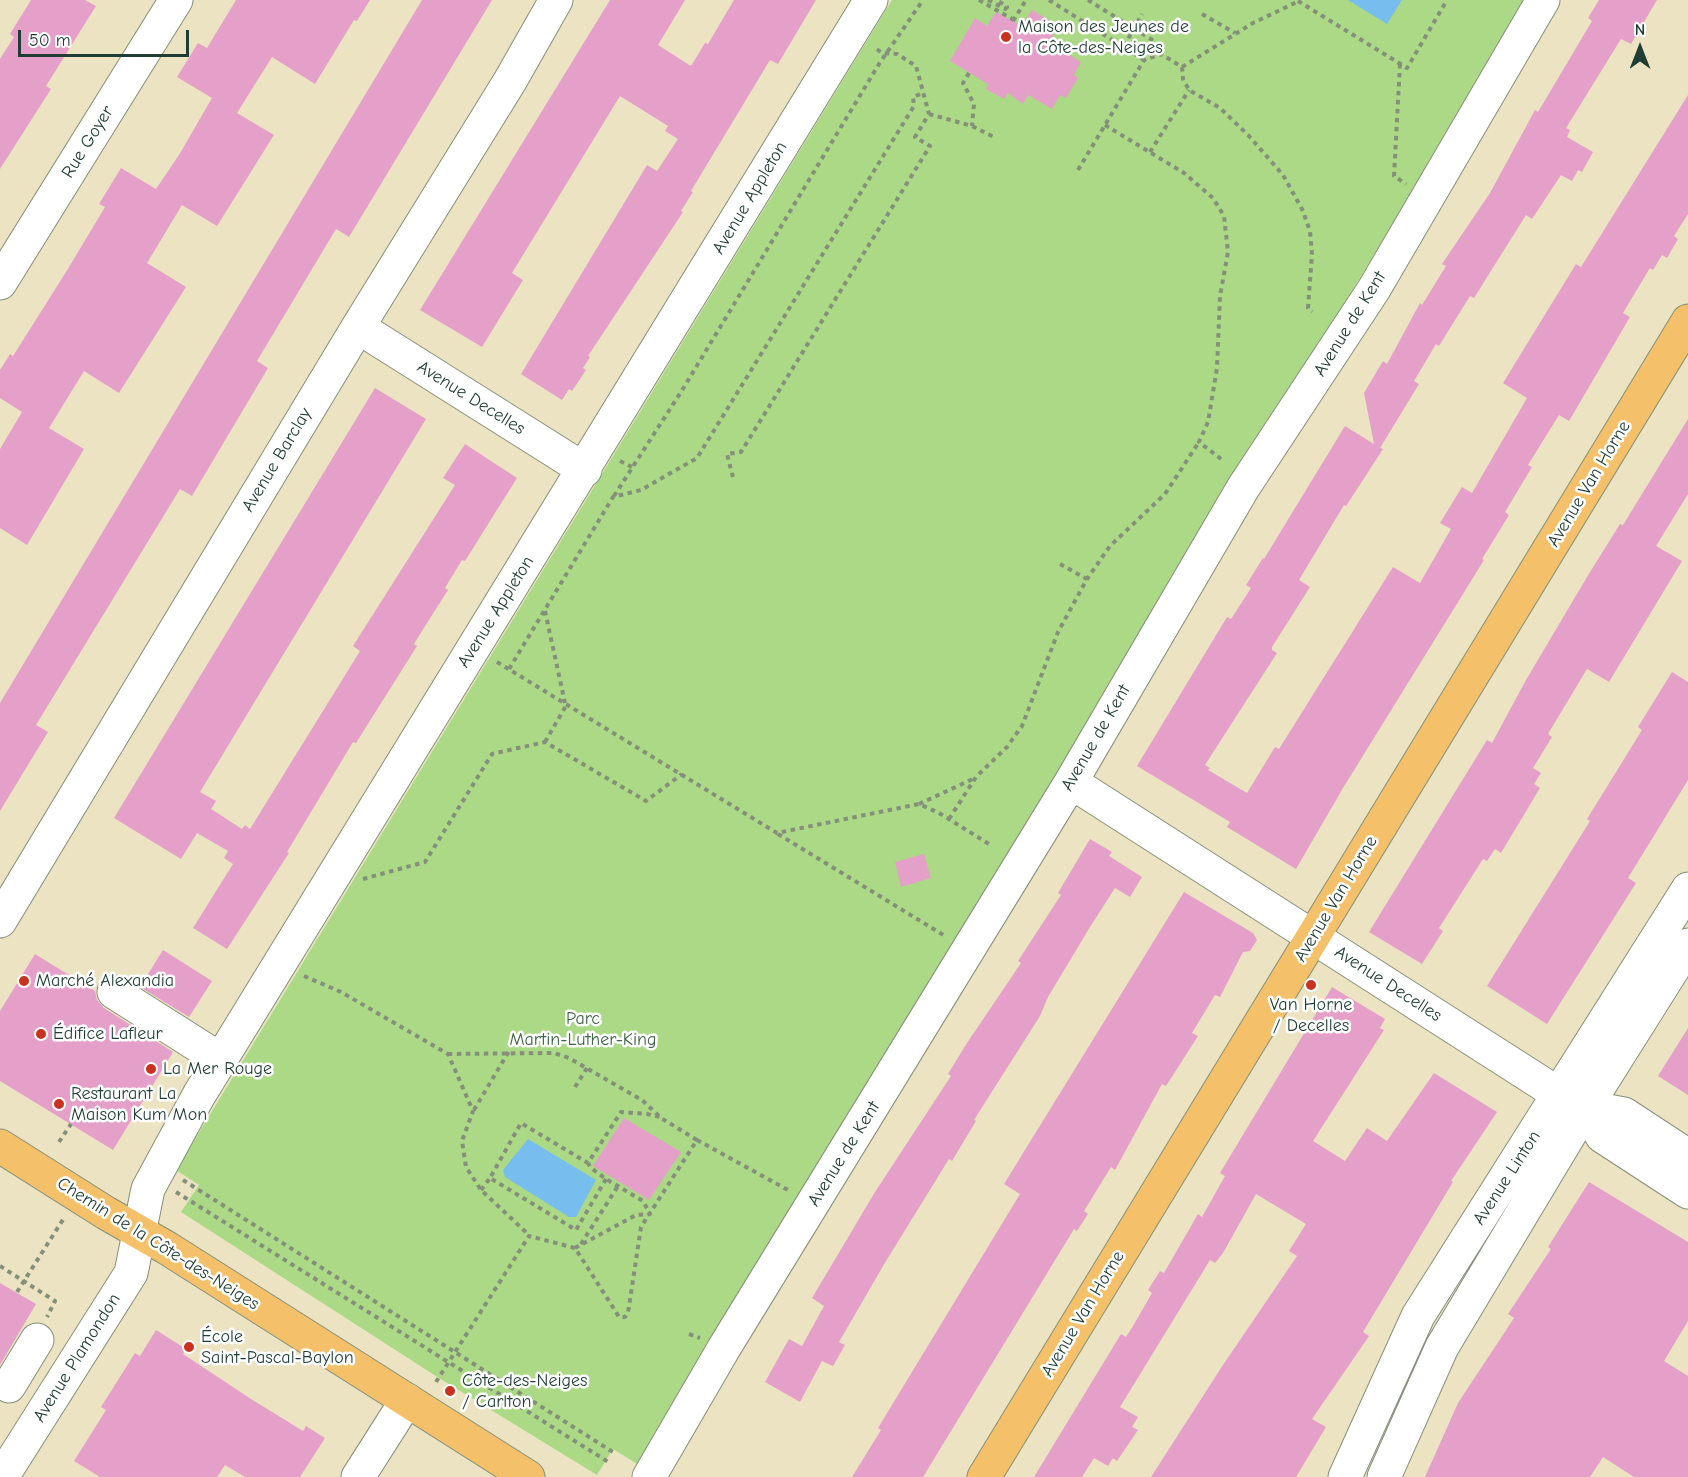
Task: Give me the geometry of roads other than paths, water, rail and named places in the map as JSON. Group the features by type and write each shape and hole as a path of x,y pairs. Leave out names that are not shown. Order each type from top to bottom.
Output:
{"main road":[{"name":"Avenue Van Horne","path":"984,1477 1688,321"},
{"name":"Chemin de la Côte-des-Neiges","path":"0,1146 528,1477"}],"street":[{"name":"Rue Goyer","path":"0,284 177,0"},
{"name":"Avenue Barclay","path":"0,921 358,327 510,81 556,0"},
{"name":"Avenue Appleton","path":"140,1233 148,1189 221,1060 473,648 585,470 871,0"},
{"name":"Avenue de Kent","path":"649,1477 724,1348 1071,782 1243,488 1374,289 1543,0"},
{"name":"Avenue Decelles","path":"358,327 585,470"},
{"name":"Avenue Decelles","path":"1071,782 1573,1101 1602,1136 1688,1192"},
{"name":"Avenue Linton","path":"1384,1477 1442,1347 1688,889"},
{"name":"Avenue Linton","path":"1345,1477 1418,1316 1688,945"},
{"path":"114,992 221,1060"},
{"name":"Avenue Decelles","path":"1573,1101 1624,1114 1688,1156"},
{"name":"Avenue Plamondon","path":"2,1477 131,1273 140,1233"},
{"path":"9,1386 41,1331"},
{"path":"358,1477 407,1400"}],"water":[{"path":"1348,0 1402,0 1387,24"},
{"path":"528,1139 596,1180 576,1217 569,1217 505,1177 503,1170"}],"place":[{"name":"Maison des Jeunes de la Côte-des-Neiges","path":"1006,37"},
{"name":"Marché Alexandia","path":"24,981"},
{"name":"Van Horne / Decelles","path":"1311,985"},
{"name":"Édifice Lafleur","path":"41,1034"},
{"name":"La Mer Rouge","path":"151,1069"},
{"name":"Restaurant La Maison Kum Mon","path":"59,1104"},
{"name":"École Saint-Pascal-Baylon","path":"189,1347"},
{"name":"Côte-des-Neiges / Carlton","path":"450,1391"}],"park label":[{"name":"Parc Martin-Luther-King","path":"583,1029"}]}
